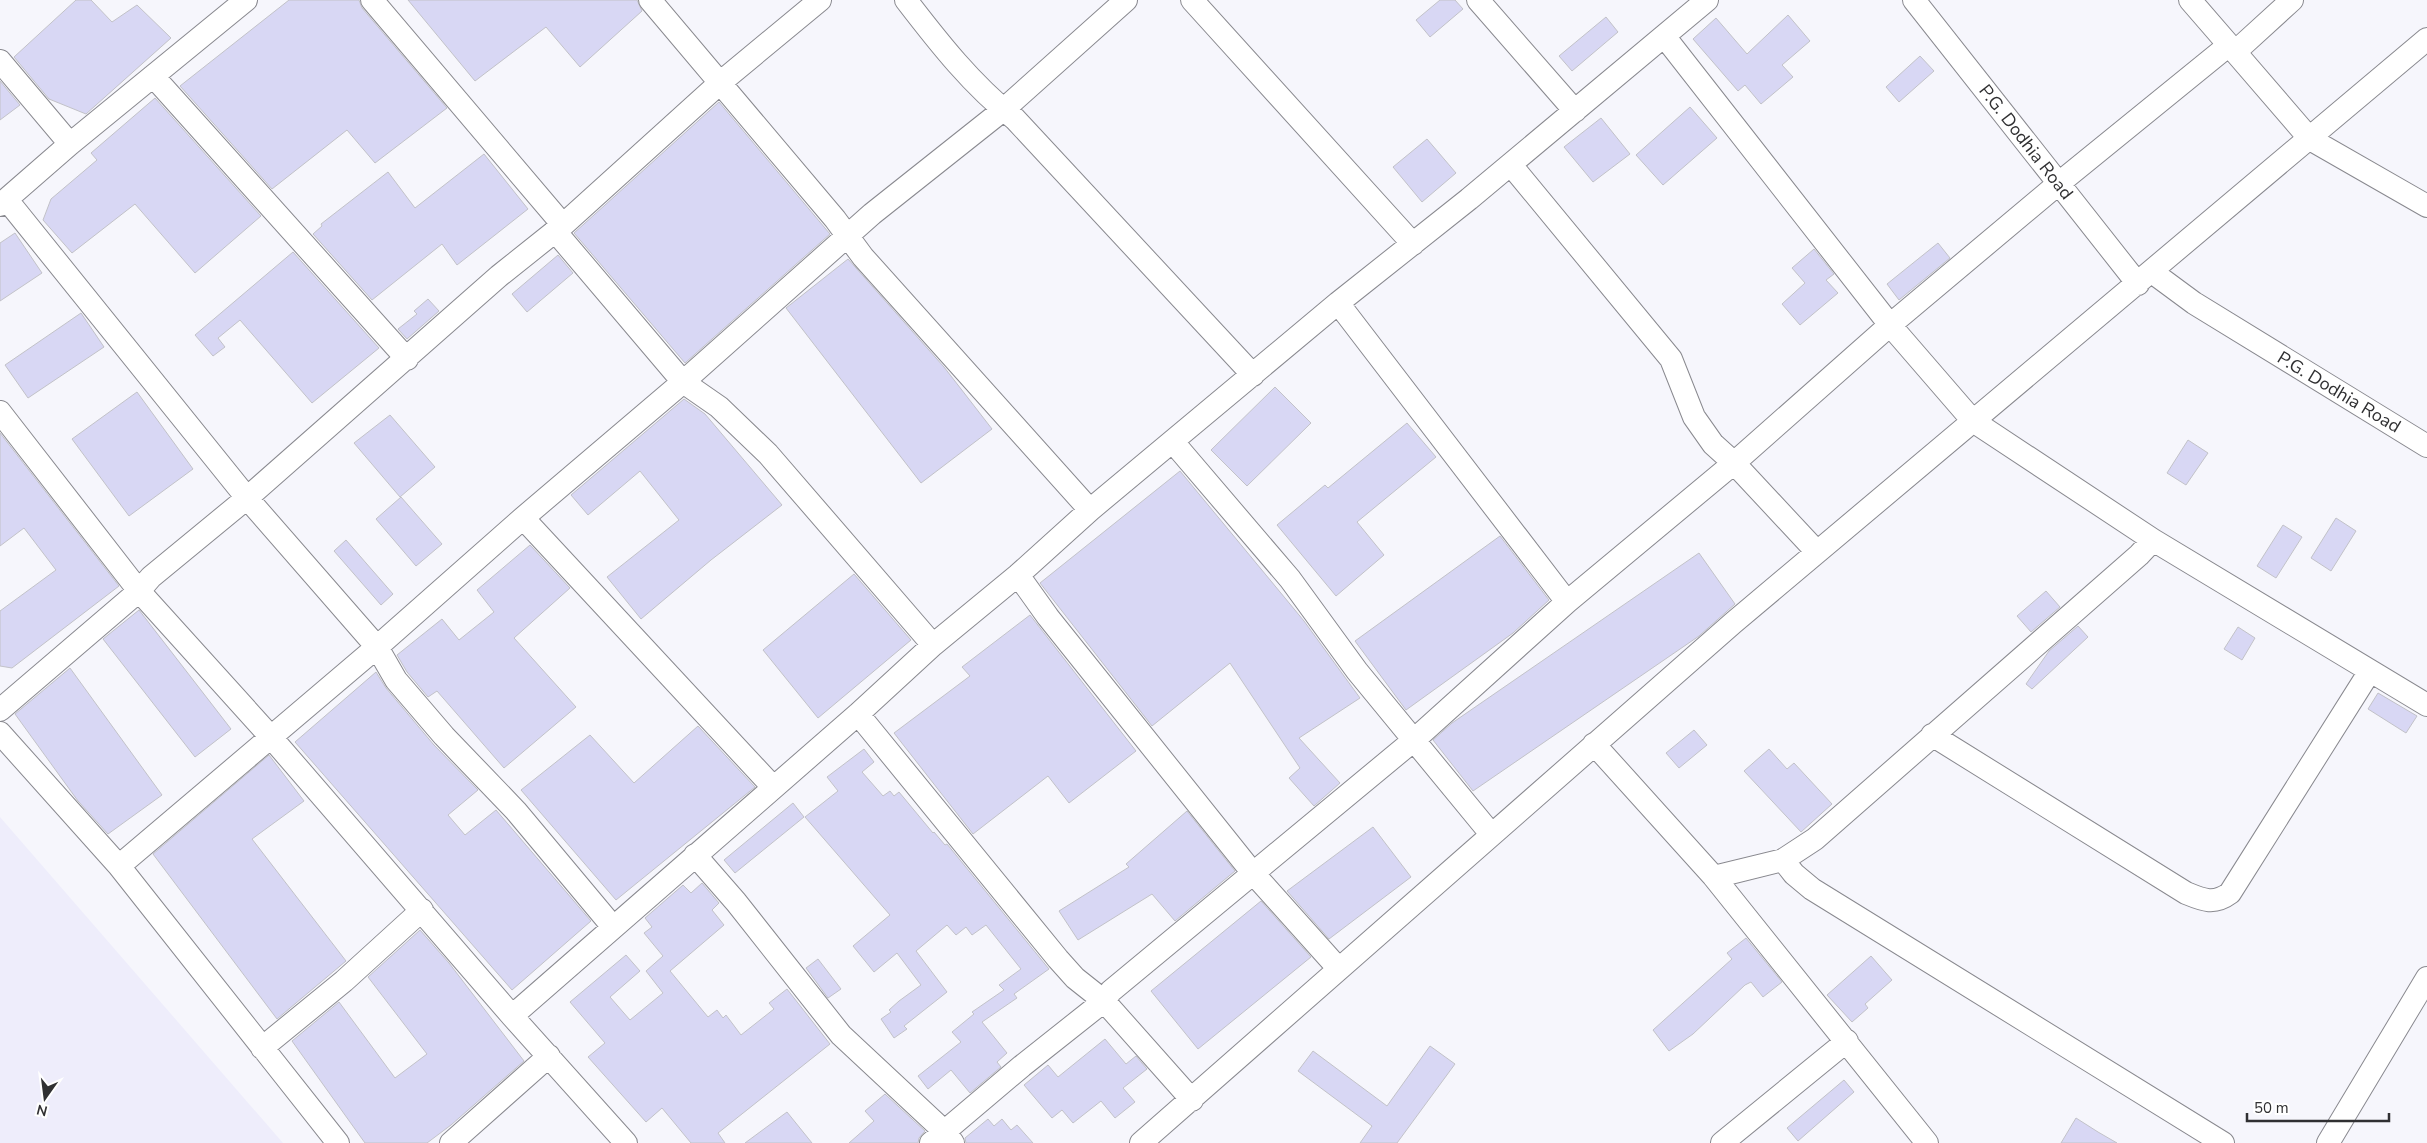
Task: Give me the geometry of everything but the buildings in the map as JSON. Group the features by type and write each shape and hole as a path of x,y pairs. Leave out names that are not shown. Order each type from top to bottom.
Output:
{"street":[{"path":"372,0 683,382 719,407 768,454 933,645"},
{"path":"650,0 848,235 863,258 1090,510"},
{"path":"0,710 139,591 151,577 247,498 407,359 498,276 559,228 721,82 820,0"},
{"path":"906,0 944,50 987,97 1021,126 1253,375"},
{"path":"119,866 377,647 523,518 683,382 848,235 1003,110 1126,0"},
{"path":"1192,0 1413,244"},
{"path":"1478,0 1575,112"},
{"path":"512,1016 858,714 933,645 1018,575 1090,510 1338,303 1511,165 1707,0"},
{"name":"P.G. Dodhia Road","path":"1914,0 2058,184 2145,278 2194,303 2427,446"},
{"path":"2190,0 2310,139 2427,206"},
{"path":"695,855 736,902 841,1035 943,1139 1022,1066 1104,1001 1111,991 1252,872 1414,740 1568,602 1734,463 1890,325 2058,184 2292,0"},
{"path":"237,3 3,202 247,498 377,647 396,680 444,736 516,811 613,927"},
{"path":"1664,36 1890,325 1973,421 2153,540 2427,705"},
{"path":"1141,1143 1192,1100 1338,968 1491,834 1817,552 2427,40"},
{"path":"0,61 70,144"},
{"path":"153,76 407,359"},
{"path":"1511,165 1671,360 1694,417 1713,444 1734,463 1817,552"},
{"path":"1338,303 1568,602"},
{"path":"0,412 139,591 270,736 512,1016 550,1056 626,1143"},
{"path":"1173,442 1290,579 1357,671 1491,834"},
{"path":"523,518 773,787"},
{"path":"1714,877 1783,860 1815,839 2139,555 2153,540"},
{"path":"1018,575 1048,617 1252,872 1338,968"},
{"path":"1932,735 2186,893 2208,902 2221,900 2230,893 2370,670"},
{"path":"858,714 1058,959 1075,978 1104,1001 1192,1100"},
{"path":"0,733 119,866 338,1143"},
{"path":"1594,744 1714,877 1927,1143"},
{"path":"1783,860 1794,874 1812,889 2223,1143"},
{"path":"262,1048 344,981 422,910"},
{"path":"2328,1143 2426,982"},
{"path":"1722,1143 1847,1041"},
{"path":"451,1143 550,1056"}],"shaded area":[{"path":"0,817 283,1143 0,1143"}]}
